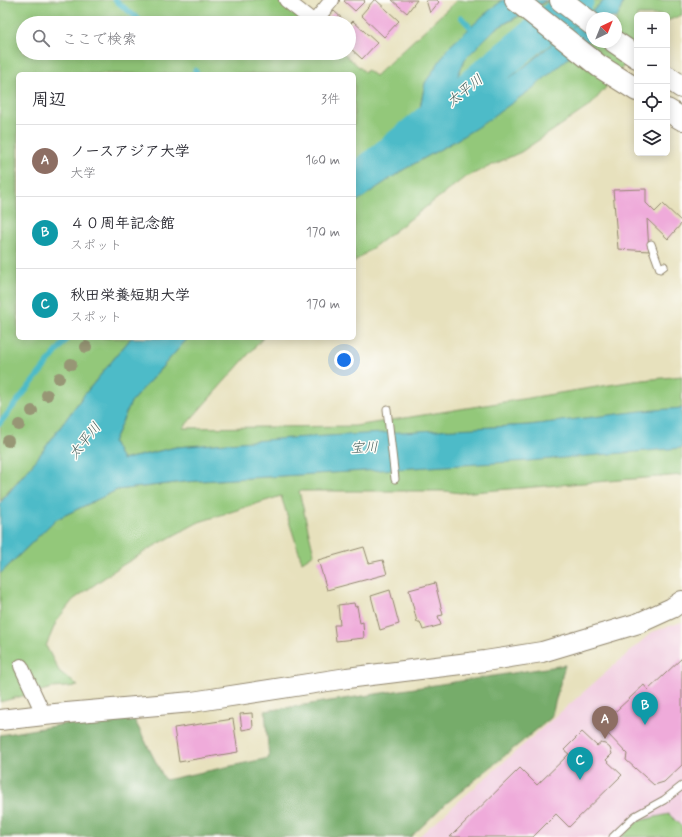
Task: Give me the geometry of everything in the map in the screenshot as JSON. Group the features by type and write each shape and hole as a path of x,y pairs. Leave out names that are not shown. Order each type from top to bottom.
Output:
{"main road":[{"path":"516,0 599,66 634,88"},
{"path":"561,0 586,19"},
{"path":"670,79 682,88"},
{"path":"670,112 682,119"}],"street":[{"path":"286,0 306,16"},
{"path":"319,16 332,0"},
{"path":"0,720 192,702 348,678 484,661 542,652 639,623 672,608 682,601"},
{"path":"21,666 44,715"}],"lane":[{"path":"651,244 660,269 664,266"},
{"path":"387,409 395,479"},
{"path":"613,837 635,816 664,800 682,786"}],"shaded area":[{"path":"682,622 682,827 669,814 638,821 621,837 418,837 652,632"}],"green space":[{"path":"0,0 278,0 297,16 16,16 16,60 351,60 365,72 367,70 375,76 457,0 503,0 489,11 425,83 420,108 390,138 356,160 356,72 16,72 16,340 129,340 84,395 36,460 0,501"},
{"path":"550,0 605,0 590,12 586,12 586,16 518,72 471,101 452,89 465,59 495,29"},
{"path":"624,0 682,0 682,15 670,20 670,12 634,12 634,54 591,105 521,152 464,178 356,260 356,202 403,170 455,141 529,91 586,43 586,48 622,48 622,12 620,12"},
{"path":"186,340 261,340 183,428 355,426 634,381 682,376 682,408 529,425 176,447 122,460 113,442 131,402"},
{"path":"682,447 682,475 460,493 445,491 299,491 314,554 302,562 281,496 199,522 156,545 118,568 73,600 57,620 46,646 59,671 78,686 52,688 0,702 0,574 55,520 117,490 184,482 361,471"},
{"path":"565,665 551,718 443,806 411,837 0,837 0,735 131,713 165,780 269,758 265,711"},
{"path":"669,814 682,827 682,837 621,837 638,821"}],"water":[{"path":"503,0 547,0 495,29 465,59 452,89 471,101 518,72 586,16 586,43 533,88 484,123 403,170 356,202 356,160 390,138 420,108 425,83 449,47 485,14"},
{"path":"605,0 624,0 620,12 590,12"},
{"name":"宝川","path":"129,340 186,340 131,402 113,442 122,460 176,447 290,438 529,425 641,411 682,408 682,448 528,461 184,482 117,490 55,520 0,574 0,503 36,460 84,395"}],"building":[{"path":"374,0 376,0 399,21 384,37 361,15"},
{"path":"392,0 417,0 407,13"},
{"path":"426,0 437,0 439,2 430,13"},
{"path":"344,1 365,1 355,11"},
{"path":"334,11 340,16 330,16"},
{"path":"356,24 377,43 362,59 356,53"},
{"path":"646,189 646,203 655,212 663,204 682,223 668,239 647,219 649,251 618,249 613,190"},
{"path":"364,547 369,563 383,560 387,574 327,590 318,560"},
{"path":"435,583 443,615 438,616 441,625 423,630 420,622 417,622 409,590"},
{"path":"390,590 399,624 380,630 371,596"},
{"path":"354,603 355,607 357,606 360,623 363,622 364,638 336,641 334,625 340,625 338,605"},
{"path":"682,658 682,765 664,782 654,785 626,760 627,754 607,733 612,729 605,721 644,685 648,690"},
{"path":"252,713 253,728 242,730 240,714"},
{"path":"233,719 238,752 179,762 174,728"},
{"path":"582,732 597,746 601,743 610,748 612,754 606,760 622,775 569,827 556,814 533,837 450,837 520,768 537,785 569,754 564,750"}],"waterway":[{"path":"115,0 134,16"},
{"name":"太平川","path":"356,181 577,0"},
{"path":"461,17 470,27"},
{"path":"0,423 66,340"}],"place":[{"name":"４０周年記念館","path":"645,725"},
{"name":"ノースアジア大学","path":"605,739"},
{"name":"秋田栄養短期大学","path":"580,780"}]}
